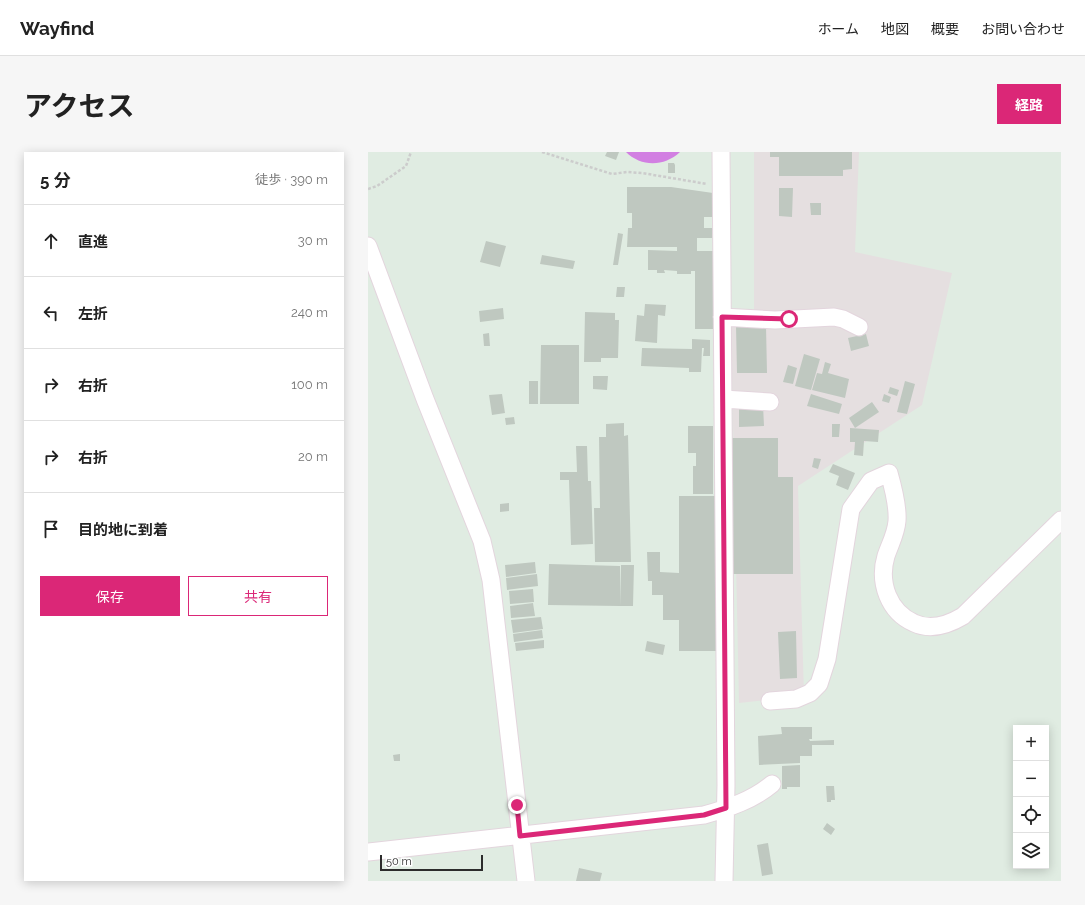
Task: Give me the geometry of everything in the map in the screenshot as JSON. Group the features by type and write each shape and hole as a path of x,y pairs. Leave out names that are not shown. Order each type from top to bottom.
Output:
{"street":[{"path":"721,152 726,808 724,881"},
{"path":"368,246 425,398 482,541 491,580 526,881"},
{"path":"722,317 775,320 834,317 859,327"},
{"path":"723,399 770,402"},
{"path":"770,702 796,699 810,693 819,684 827,659 851,509 871,481 889,473 892,481 897,520 894,538 886,558 886,592 890,604 908,620 921,626 937,627 953,622 963,616 1061,520"},
{"path":"368,852 704,815 760,794 772,784"}],"path":[{"path":"368,189 377,186 406,166 411,152"},
{"path":"542,152 612,174 627,172 642,173 721,186"}],"shaded area":[{"path":"626,152 680,152 674,157 660,163 645,163 632,157"},
{"path":"754,152 859,152 855,252 952,273 922,405 798,486 804,696 739,703 731,326 754,322"}],"building":[{"path":"607,152 619,152 616,160 605,156"},
{"path":"770,152 852,152 852,169 843,170 843,176 779,176 779,157 770,157"},
{"path":"668,163 674,163 675,173 668,173"},
{"path":"627,187 671,187 713,193 713,217 704,217 704,228 712,228 712,238 697,238 697,251 716,251 716,329 695,329 695,271 691,271 691,274 677,274 677,271 664,270 665,273 657,273 657,270 648,270 648,250 677,251 677,247 627,247 628,228 632,228 632,213 627,213"},
{"path":"779,188 793,188 792,217 779,216"},
{"path":"810,203 821,203 821,215 811,215"},
{"path":"618,233 623,234 618,265 613,265"},
{"path":"486,241 506,246 500,267 480,262"},
{"path":"542,255 575,261 573,269 540,264"},
{"path":"617,287 625,287 624,297 616,297"},
{"path":"645,304 666,305 665,316 658,315 657,343 635,341 637,315 644,316"},
{"path":"503,308 504,319 480,322 479,311"},
{"path":"585,312 615,313 615,320 619,320 618,358 601,358 601,362 584,362"},
{"path":"736,326 766,326 767,373 737,373"},
{"path":"489,333 490,346 484,346 483,334"},
{"path":"866,334 869,346 851,351 848,338"},
{"path":"692,339 710,340 710,356 703,356 704,348 702,348 701,372 689,372 689,368 641,366 642,348 692,349"},
{"path":"541,345 579,345 579,404 540,404"},
{"path":"804,354 820,359 811,390 795,386"},
{"path":"825,362 831,364 828,373 849,379 845,398 812,390 817,373 822,374"},
{"path":"788,365 797,368 793,384 783,382"},
{"path":"593,376 608,376 607,390 593,389"},
{"path":"529,381 538,381 538,404 529,404"},
{"path":"905,381 915,384 907,414 897,412"},
{"path":"890,387 899,390 897,396 888,393"},
{"path":"502,394 505,413 492,415 489,395"},
{"path":"811,394 842,404 839,414 807,406"},
{"path":"884,394 891,397 889,403 882,401"},
{"path":"872,402 879,412 855,428 849,418"},
{"path":"739,405 763,405 764,426 739,427"},
{"path":"514,417 515,424 506,425 505,418"},
{"path":"624,423 624,436 628,435 631,562 595,562 594,508 600,508 599,437 606,437 606,424"},
{"path":"832,424 840,424 839,437 832,437"},
{"path":"688,426 713,426 713,494 693,494 693,466 696,466 696,453 688,453"},
{"path":"850,428 879,430 878,442 864,441 863,456 854,455 855,442 850,442"},
{"path":"730,438 778,438 778,477 793,477 793,574 731,574"},
{"path":"576,446 587,446 588,481 591,481 593,544 571,545 569,480 560,480 560,472 577,472"},
{"path":"814,458 821,459 818,469 812,467"},
{"path":"833,464 855,473 848,490 836,485 839,476 829,472"},
{"path":"679,496 716,496 716,651 679,651 679,620 663,620 663,595 652,595 652,581 648,581 647,552 660,552 660,572 679,573"},
{"path":"509,503 509,511 500,512 500,504"},
{"path":"535,562 536,573 506,577 505,565"},
{"path":"549,564 620,566 620,606 548,605"},
{"path":"621,565 634,565 633,606 620,606"},
{"path":"537,574 538,586 507,590 506,578"},
{"path":"533,589 534,602 510,604 509,591"},
{"path":"533,603 535,616 511,618 510,606"},
{"path":"541,617 543,629 513,633 511,620"},
{"path":"542,630 543,638 514,642 513,634"},
{"path":"796,631 797,678 780,679 778,632"},
{"path":"544,640 544,648 516,651 515,643"},
{"path":"647,641 665,645 663,655 645,651"},
{"path":"781,727 812,727 812,739 809,739 810,741 834,740 834,745 812,745 812,756 800,756 800,763 759,765 758,736 782,734"},
{"path":"400,754 400,761 394,761 393,755"},
{"path":"800,765 800,787 787,787 787,789 782,789 782,766"},
{"path":"826,786 834,786 835,800 831,800 831,802 827,802"},
{"path":"827,823 835,829 831,835 823,829"},
{"path":"768,843 773,874 762,876 757,845"},
{"path":"579,868 602,873 600,881 576,881"}],"route":[{"path":"517,805 520,836 704,815 726,808 722,317 775,320 789,319"}]}
